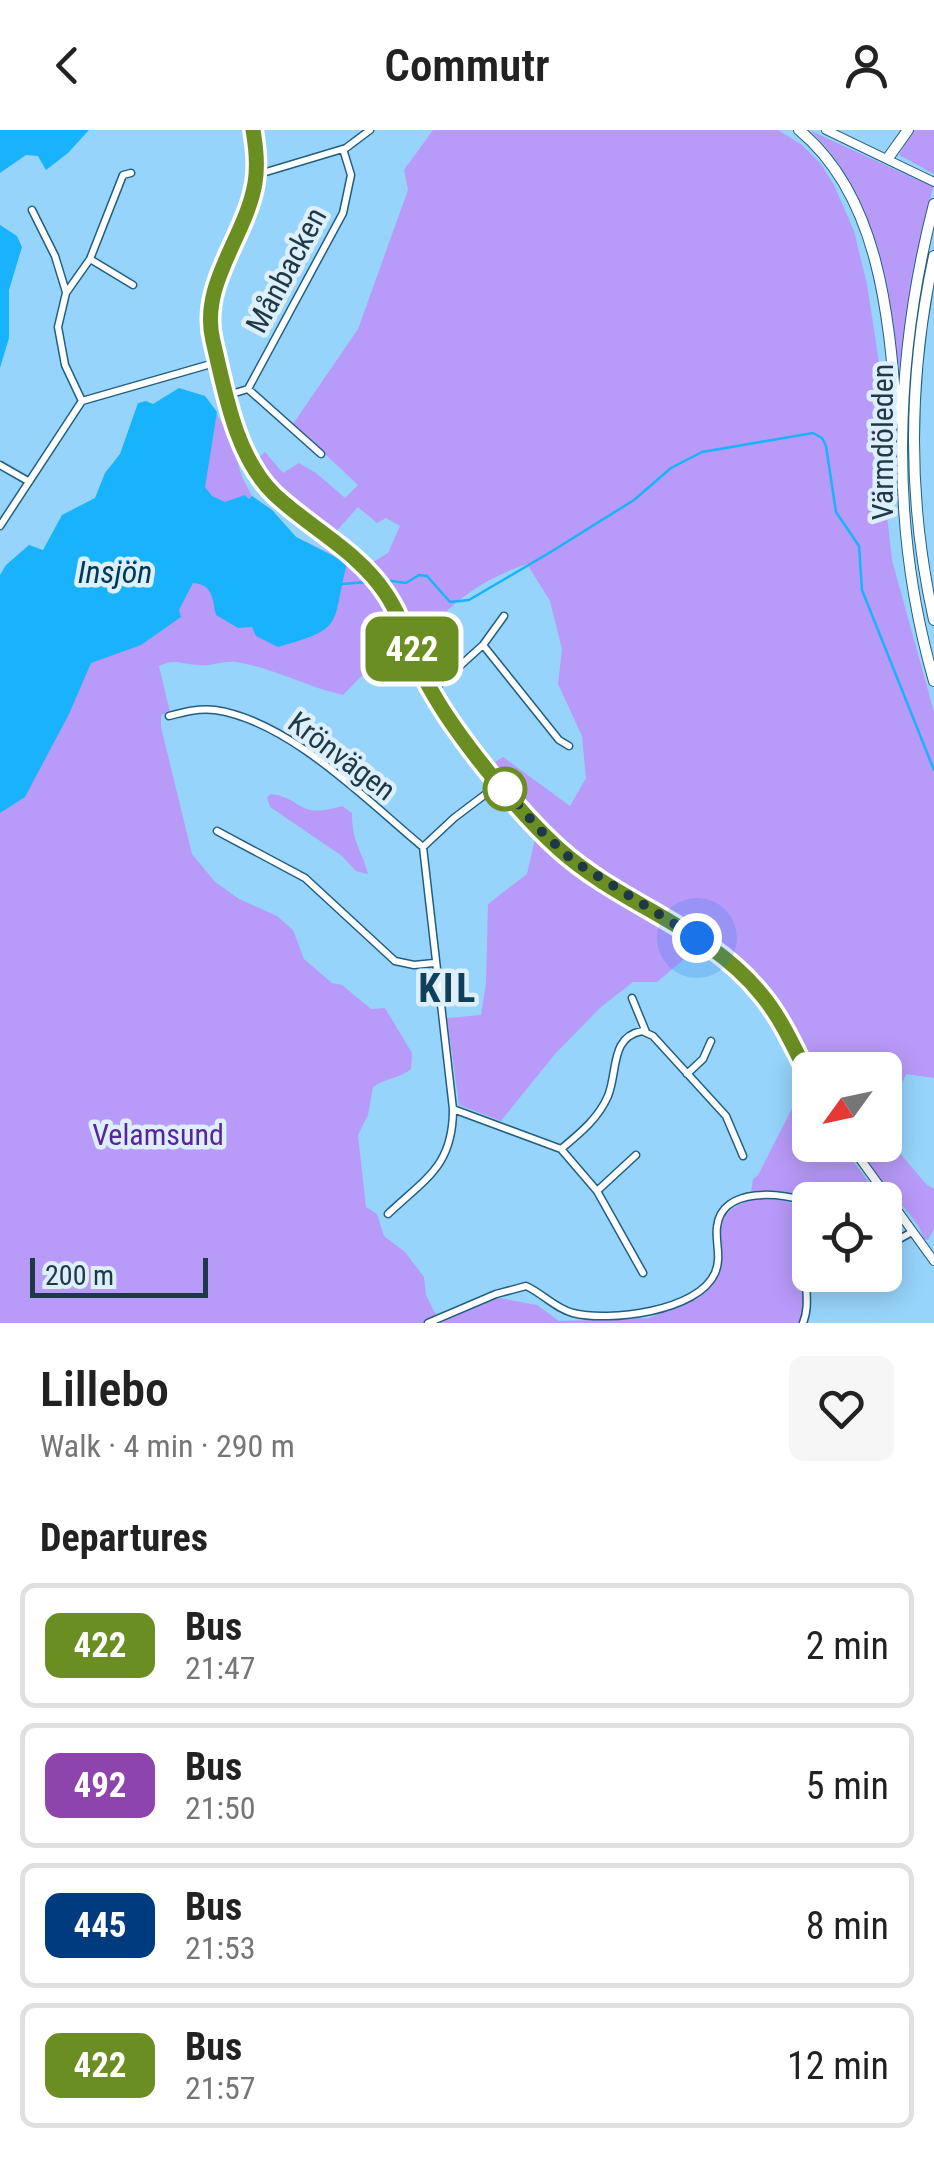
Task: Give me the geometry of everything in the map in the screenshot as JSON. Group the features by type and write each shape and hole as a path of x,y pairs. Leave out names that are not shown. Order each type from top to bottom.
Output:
{"highway":[{"path":"800,130 822,150 842,177 868,238 889,340 904,491"},
{"path":"888,158 908,130"},
{"name":"Värmdöleden","path":"934,204 919,268 906,358 902,446 914,590 934,681"},
{"name":"Värmdöleden","path":"934,256 919,342 914,445 917,523 934,620"}],"main road":[{"path":"253,130 256,174 243,223 214,290 210,329 238,433 256,472 272,492 377,580 398,614 431,692 452,724 538,828 572,860 697,938 746,978 771,1007 795,1052"},
{"path":"826,130 930,180"},
{"path":"862,1162 934,1260"}],"street":[{"path":"256,174 343,149 370,130"},
{"name":"Månbacken","path":"248,389 344,213 351,174 343,149"},
{"path":"82,401 62,354 58,327 66,293 90,259 124,175 131,173"},
{"path":"32,210 55,256 66,293"},
{"path":"90,259 133,285"},
{"path":"0,526 82,401 218,362"},
{"path":"228,395 248,389 321,454"},
{"path":"0,464 28,481"},
{"path":"431,692 483,645 504,616"},
{"path":"483,645 559,740 569,746"},
{"name":"Krönvägen","path":"168,716 212,709 280,734 423,847"},
{"path":"388,1214 441,1164 450,1145 453,1109 423,847 500,783"},
{"path":"217,831 305,878 395,961 414,965 434,963"},
{"path":"632,998 646,1032 732,1123 742,1156"},
{"path":"560,1150 589,1124 608,1096 622,1041 631,1033 646,1032"},
{"path":"688,1074 703,1058 711,1041"},
{"path":"453,1109 560,1150 597,1192 643,1273"},
{"path":"597,1192 636,1155"},
{"path":"428,1323 496,1294 526,1286 571,1313 641,1314 660,1310 712,1278 718,1256 719,1220 731,1205 746,1196 792,1199"},
{"path":"902,1238 912,1232"},
{"path":"924,1249 934,1238"},
{"path":"803,1323 808,1309 806,1292"}],"green space":[{"path":"433,130 778,130 802,145 834,185 854,231 867,284 879,363 879,444 892,560 934,712 934,1078 906,1074 902,1084 902,1052 802,1052 774,1004 730,958 573,854 552,836 492,764 503,757 570,806 586,778 582,736 558,684 562,649 550,601 527,564 466,595 415,641 392,594 368,565 388,553 400,526 386,518 377,523 358,507 333,535 255,461 265,452 283,473 299,463 345,498 358,485 293,424 358,329 408,190 404,170"},
{"path":"809,130 933,187 914,267 898,376 873,244 863,212 832,155"},
{"path":"913,130 934,130 934,174 899,155"},
{"name":"Velamsund","path":"205,396 229,434 252,496 272,510 296,537 336,556 365,578 381,599 399,638 343,695 236,662 173,662 159,666 170,712 161,715 161,727 192,854 215,882 239,899 277,916 293,930 304,959 332,983 342,985 371,1009 385,1008 412,1053 411,1069 373,1087 368,1115 358,1135 366,1207 377,1214 384,1236 405,1252 424,1277 426,1295 437,1317 494,1293 499,1298 537,1305 559,1321 649,1318 684,1302 716,1279 722,1253 720,1223 728,1213 749,1201 774,1199 792,1204 792,1292 811,1292 808,1323 0,1323 0,602 48,575"},
{"path":"271,794 316,811 342,806 352,813 355,839 368,874 356,871 342,856 270,807 267,797"},
{"path":"535,839 584,879 697,948 657,982 633,982 601,1007 555,1054 501,1121 459,1105 447,1018 481,1015 488,904 527,874"},
{"path":"792,1108 792,1162 854,1162 869,1182 792,1182 792,1194 751,1192 753,1179"},
{"path":"902,1155 934,1189 934,1229 928,1240 902,1205 902,1182 883,1182 869,1162 902,1162"}],"water":[{"path":"0,130 89,130 46,170 38,156 26,155 0,173"},
{"path":"0,225 17,236 22,247 9,290 9,338 0,368"},
{"name":"Insjön","path":"179,388 205,396 217,412 205,487 212,496 225,502 252,496 272,510 296,537 347,563 332,622 315,635 278,647 256,636 252,627 238,628 216,615 208,590 193,583 179,610 181,617 141,645 91,663 25,797 0,813 0,575 29,545 43,550 62,515 95,498 105,473 120,454 138,403 153,404"}],"waterway":[{"path":"383,580 406,583 419,575 427,576 450,602 469,600 634,500 671,468 702,452 813,433 826,446 836,512 859,546 862,590 934,770"},
{"path":"342,584 367,582"}],"bus line":[{"name":"422","path":"253,130 255,186 214,290 210,314 212,337 238,433 256,472 283,502 377,580 398,614 440,707 538,828 601,881 697,938 732,965 771,1007 796,1052"}],"district":[{"name":"KIL","path":"448,988"}],"route":[{"path":"505,789 500,783 572,860 697,938"}]}
